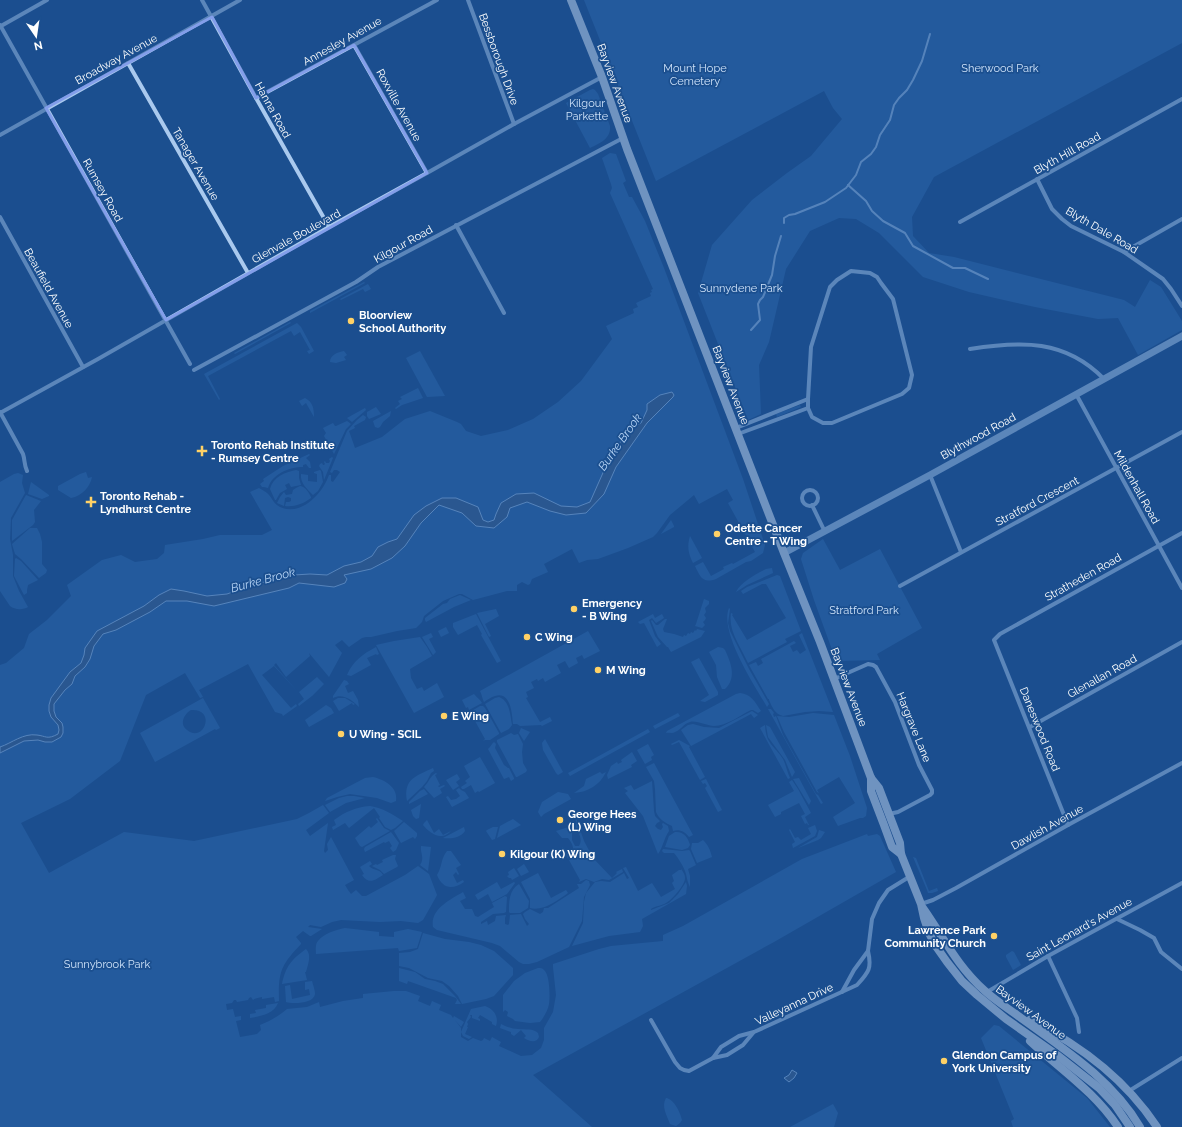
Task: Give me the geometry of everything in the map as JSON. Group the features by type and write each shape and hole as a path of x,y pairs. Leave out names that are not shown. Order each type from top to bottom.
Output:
{"main road":[{"name":"Bayview Avenue","path":"571,0 871,778 879,788 900,843 900,854 935,945 962,981 1006,1019 1058,1055 1099,1088 1115,1105 1130,1127"},
{"name":"Bayview Avenue","path":"871,778 871,791 892,847 900,854"},
{"name":"Bayview Avenue","path":"920,904 954,957 986,993 1088,1067 1107,1084 1125,1105 1140,1127"},
{"path":"1007,1008 1048,1029 1101,1066 1128,1092 1148,1114 1157,1127"},
{"path":"1006,1019 1090,1093 1110,1115 1118,1127"}],"street":[{"path":"0,26 47,0"},
{"name":"Hanna Road","path":"202,0 329,227"},
{"name":"Broadway Avenue","path":"0,135 240,0"},
{"name":"Annesley Avenue","path":"256,98 437,0"},
{"name":"Bessborough Drive","path":"468,0 514,124"},
{"name":"Rumsey Road","path":"0,26 190,364"},
{"name":"Roxville Avenue","path":"354,45 427,174"},
{"name":"Tanager Avenue","path":"128,63 248,273"},
{"name":"Glenvale Boulevard","path":"0,412 83,367 514,124 602,78"},
{"name":"Blyth Hill Road","path":"960,222 1182,99"},
{"name":"Kilgour Road","path":"194,370 356,282 378,267 623,137"},
{"name":"Blyth Dale Road","path":"1037,180 1052,209 1062,219 1071,226 1124,252 1164,279 1182,306"},
{"name":"Beaufield Avenue","path":"0,217 83,367"},
{"path":"1124,252 1182,219"},
{"path":"456,225 504,313"},
{"path":"851,272 870,273 877,277 893,299 912,375 909,388 902,394 832,423 823,423 812,417 808,408 811,347 830,287 837,280 851,272"},
{"name":"Blythwood Road","path":"784,553 930,475 1182,336"},
{"path":"970,349 1015,344 1046,347 1064,352 1081,360 1097,371 1104,379"},
{"name":"Mildenhall Road","path":"1076,394 1182,588"},
{"path":"737,431 768,415 808,399"},
{"path":"737,431 771,422 808,408"},
{"path":"0,412 25,458 24,466 26,471"},
{"path":"768,415 771,422"},
{"name":"Stratford Crescent","path":"900,586 1182,432"},
{"path":"930,475 961,552"},
{"path":"812,505 825,532"},
{"name":"Stratheden Road","path":"994,640 1000,634 1182,533"},
{"name":"Daneswood Road","path":"994,640 1068,825"},
{"name":"Glenallan Road","path":"1030,727 1182,642"},
{"name":"Hargrave Lane","path":"834,679 868,664 876,667 898,707 920,764 932,790 930,795 898,812 889,814"},
{"name":"Dawlish Avenue","path":"920,904 944,895 1182,763"},
{"name":"Valleyanna Drive","path":"712,1058 721,1047 739,1036 754,1032 858,985 870,966 868,951 872,919 879,903 888,890 909,877"},
{"name":"Saint Leonard's Avenue","path":"986,993 1048,956 1182,883"},
{"path":"1117,919 1154,938 1161,952 1182,969"},
{"name":"Valleyanna Drive","path":"842,992 854,970 868,951"},
{"path":"1048,956 1077,1018 1079,1032"},
{"name":"Valleyanna Drive","path":"651,1020 675,1062 680,1068 689,1071 712,1058 727,1055 732,1052 743,1044 754,1032"},
{"path":"1128,1092 1182,1058"}],"highlighted area":[{"path":"212,17 256,98 354,45 427,173 166,320 46,108"}],"green space":[{"path":"584,0 1182,0 1182,43 934,177 912,217 913,236 929,253 954,257 1124,300 1135,307 1150,280 1161,287 1182,321 1182,330 1138,355 1118,318 1098,319 1035,307 969,292 923,277 879,233 856,219 839,218 810,231 786,269 769,342 759,365 761,414 748,420 698,293 712,245 752,200 811,156 842,119 833,108 824,91 656,181"},
{"name":"Kilgour Parkette","path":"593,89 598,94 610,126 610,130 609,134 604,140 590,148 566,103"},
{"name":"Sunnybrook Park","path":"610,153 616,154 626,181 623,183 629,197 632,197 645,221 664,268 743,479 765,545 763,553 716,579 705,580 702,578 695,566 703,562 711,576 724,569 723,567 732,563 733,564 755,552 728,503 733,500 727,489 699,504 694,495 670,515 653,537 628,548 598,559 587,560 579,563 572,549 544,564 548,572 532,579 528,585 522,582 517,585 517,591 507,591 473,600 459,594 443,601 424,616 422,622 416,628 362,638 349,647 342,640 335,645 342,653 329,677 309,653 310,656 286,677 276,663 274,665 297,691 274,666 262,675 291,708 296,704 297,706 283,716 282,714 275,712 248,664 199,690 203,697 200,698 185,673 146,695 120,761 70,799 21,823 49,873 124,832 194,841 297,819 323,805 329,813 306,830 310,836 328,823 324,851 325,853 328,850 327,844 331,837 354,880 345,885 351,894 356,890 362,896 366,896 405,875 418,866 429,874 437,895 423,920 418,923 401,921 380,922 341,920 321,927 310,925 308,927 322,929 311,936 303,931 296,937 301,944 289,958 282,970 279,983 279,1001 275,1002 274,997 262,999 262,997 253,1000 251,997 248,1000 237,1002 234,1000 232,1003 226,1004 227,1010 233,1009 235,1017 241,1016 241,1020 236,1021 240,1037 257,1034 261,1030 260,1025 281,1014 287,1009 307,1007 319,1002 320,1007 363,998 363,994 406,991 420,996 418,1001 430,1006 432,1001 441,1005 439,1010 464,1022 461,1027 455,1020 461,1028 461,1037 468,1041 473,1038 481,1041 484,1038 490,1041 492,1037 501,1042 499,1046 521,1056 532,1055 541,1048 544,1040 544,1028 553,1012 556,995 553,964 611,946 663,941 663,935 683,926 802,859 867,834 868,836 877,834 880,836 896,872 774,942 533,1075 592,1127 0,1127 0,665 6,663 24,648 29,634 47,620 71,596 67,585 102,560 121,555 135,562 157,559 164,553 165,545 220,535 262,535 272,530 250,492 259,488 266,492 278,506 288,509 296,509 310,502 322,489 329,475 331,475 331,481 333,482 340,472 334,470 332,473 330,472 347,431 363,415 366,417 365,420 354,426 355,428 349,431 355,448 382,437 405,419 430,411 461,424 466,431 481,436 508,430 533,419 558,402 581,381 612,339 606,326 634,313 633,309 638,307 636,303 651,296 650,293 653,289 610,193 612,188 602,158"},
{"path":"364,282 365,283 310,313 310,311"},
{"path":"368,284 371,289 365,292 363,289 341,300 340,299"},
{"path":"290,322 291,323 235,354 234,353"},
{"path":"297,323 301,327 314,351 309,354 307,351 310,350 300,332 294,336 291,331 208,376 220,399 219,400 204,374"},
{"path":"344,351 347,355 344,357 346,360 336,363 330,362 331,357"},
{"path":"420,351 445,396 427,397 406,358"},
{"path":"418,388 423,398 402,405 396,409 395,408 400,404 398,401 402,399 400,397"},
{"path":"305,398 312,406 314,417 306,403 302,406 299,401"},
{"path":"800,405 801,407 777,417 776,414"},
{"path":"376,407 381,414 369,419 367,412"},
{"path":"365,408 366,410 352,422 347,418"},
{"path":"391,411 390,416 380,427 375,427 373,421"},
{"path":"347,421 351,424 346,429 334,454 324,436 326,433 323,428 333,423 336,426"},
{"path":"309,454 310,455 306,458 310,462 311,468 309,468 306,464 303,465 303,467 292,468 282,472 273,479 268,488 262,487 260,484 264,481 263,479 283,466"},
{"path":"332,457 333,458 324,480 323,472 319,466 322,463 324,465 325,461 326,463 329,463 329,459"},
{"path":"296,470 299,471 301,485 291,487 289,483 285,485 287,489 280,493 275,500 270,489 274,481 288,472"},
{"path":"320,470 323,482 318,491 313,495 303,483 301,474 308,475 308,481 317,482 317,474 314,472"},
{"path":"86,472 88,478 92,477 91,481 87,488 79,495 71,498 58,490 58,486"},
{"path":"18,473 23,475 22,483 25,493 11,518 10,539 13,555 13,576 28,607 24,609 10,606 0,591 0,482"},
{"path":"31,482 49,496 42,499 28,494"},
{"path":"300,486 307,490 311,498 292,506 285,506 286,502 291,501 291,498 288,497 285,498 284,506 277,503 284,492 286,495 292,494 293,490"},
{"path":"26,495 41,501 34,510 35,522 12,541 12,520"},
{"path":"671,520 674,527 661,534"},
{"path":"30,528 37,528 42,542 42,564 47,570 46,573 39,578 15,554 12,544"},
{"path":"690,536 702,558 693,563 688,550"},
{"name":"Stratford Park","path":"823,539 840,570 880,549 922,628 877,654 880,660 837,661 835,658 801,559 803,553"},
{"path":"16,558 21,561 38,580 28,585 27,593 24,595 14,576"},
{"path":"772,568 773,573 747,585 736,592 745,582 766,569"},
{"path":"777,575 780,576 801,631 785,639 787,642 748,663 733,633 731,626 731,613 733,614 732,615 747,640 786,618 766,584 762,584 743,594 741,591 747,587"},
{"path":"460,595 471,600 426,622 425,618 443,604 447,603 450,599"},
{"path":"704,599 709,601 709,604 705,608 706,612 704,615 706,618 703,622 705,625 702,628 695,626"},
{"path":"729,608 728,623 730,631 769,704 767,707 747,673 733,644 729,631 727,618"},
{"path":"496,609 499,616 485,624 491,636 489,637 477,613"},
{"path":"476,614 501,661 497,663 477,625 458,635 453,627 453,623"},
{"path":"653,614 655,618 662,614 664,618 656,623 652,618 649,620 655,636 661,644 657,647 644,623 640,624 638,622"},
{"path":"667,619 663,629 664,632 683,637 688,633 693,633 697,629 705,631 701,637 671,652 658,637 651,621 652,620 656,625 658,625"},
{"path":"446,627 449,633 441,637 438,631"},
{"path":"588,631 600,651 584,659 582,655 576,658 578,663 569,668 565,661 557,665 561,673 545,682 543,678 538,681 537,679 531,682 534,688 526,692 528,697 526,698 540,722 550,717 552,721 542,726 520,726 513,724 510,704 504,697 500,695 495,696 484,702 480,691"},
{"path":"431,633 433,637 429,639 436,652 433,655 422,637"},
{"path":"802,633 833,712 805,712 783,716 774,710 749,665 756,662 758,666 763,663 761,659 794,641 796,643 790,646 793,652 797,650 800,654 806,650 799,635"},
{"path":"420,637 432,656 410,669 411,678 417,689 422,687 424,691 437,683 444,697 414,713 376,645"},
{"path":"376,647 379,654 367,658 371,665 351,676 347,675 359,658"},
{"path":"718,647 725,650 732,670 731,680 725,689 722,689 717,677 716,665 709,652"},
{"path":"699,658 718,692 718,695 705,702 700,701 709,695 691,662"},
{"path":"317,677 324,684 299,706 298,704 304,699 299,692"},
{"path":"344,680 349,684 345,686 348,693 353,691 358,700 359,707 344,697 340,696 333,698"},
{"path":"740,693 750,697 761,711 758,713 751,710 719,726 690,722 674,733 666,733 667,731"},
{"path":"474,694 482,703 469,710 468,707 466,708 462,700"},
{"path":"499,697 503,699 507,705 512,725 509,729 501,733 485,704"},
{"path":"203,698 220,728 215,729 155,762 140,733","holes":["191,710 199,711 204,714 206,719 205,724 203,729 193,733 185,728 183,725 183,719"]},
{"path":"338,698 345,698 355,704 353,705 352,703 339,711 333,701"},
{"path":"326,705 331,708 334,713 309,727 305,720"},
{"path":"480,706 485,708 499,733 490,740 483,741 485,739 470,712"},
{"path":"768,709 771,709 774,713 774,717 776,716 783,735 816,794 823,803 821,804"},
{"path":"752,711 758,715 754,718 751,714 691,746 681,730 688,725 693,724 704,727 719,728"},
{"path":"678,713 680,716 655,729 653,726"},
{"path":"813,713 834,715 850,756 867,808 866,816 863,818 838,826 833,817 855,803 839,777 817,790 819,793 817,792 784,732 777,716 789,717"},
{"path":"765,725 769,741 784,761 790,778 788,779 760,728"},
{"path":"766,725 770,727 795,772 792,777 785,760 768,737"},
{"path":"521,728 530,732 524,741 519,733"},
{"path":"648,729 650,732 570,776 568,773"},
{"path":"511,733 514,735 518,734 523,744 523,763 527,770 517,777 497,742 497,740"},
{"path":"545,739 563,772 558,775 543,750 542,743"},
{"path":"679,740 690,746 689,747 705,777 700,780 679,742 672,745 671,744"},
{"path":"494,742 496,744 495,748 504,765 509,768 514,778 511,781 509,777 504,779 488,749"},
{"path":"648,744 654,755 651,757 652,760 645,764 637,750"},
{"path":"632,752 637,761 631,765 632,767 608,779 607,775 611,766 617,762 618,764 622,762 621,760"},
{"path":"480,757 495,783 475,793 471,785 462,789 461,787 467,783 465,781 470,777 464,766"},
{"path":"654,763 693,835 689,837 682,831 673,831 672,826 662,820 657,814 654,781 646,767"},
{"path":"433,768 434,771 431,773 427,781 407,801 407,788 412,779"},
{"path":"600,772 602,774 606,772 597,784 584,791 574,793 584,786 586,779"},
{"path":"436,773 437,774 435,775 440,785 438,786 445,786 440,789 442,793 434,798 424,787"},
{"path":"457,774 460,779 456,782 459,786 453,790 446,780"},
{"path":"373,777 386,782 393,788 396,801 391,803 377,798 350,794 325,801 327,798 365,778"},
{"path":"799,778 811,801 809,805 793,779"},
{"path":"706,779 722,810 718,812 705,788 707,786 701,781"},
{"path":"792,780 811,813 805,817 809,825 807,823 805,824 801,816 805,814 799,803 781,812 781,814 775,817 768,805 794,791 789,782"},
{"path":"652,781 655,816 660,821 655,826 661,830 663,823 668,826 669,831 658,854 643,816 625,793 628,791 624,788 631,785 634,790"},
{"path":"459,788 465,792 469,798 452,807 446,797 448,796 451,800 456,799 460,796 456,790"},
{"path":"424,789 428,794 409,804 409,802 420,791"},
{"path":"558,792 568,794 571,799 541,817 538,812 542,802"},
{"path":"347,796 365,798 346,803 330,812 325,805 339,798"},
{"path":"421,804 419,818 416,819 411,810"},
{"path":"370,806 383,810 403,821 391,830 385,827 374,808 349,828 345,823 333,830 332,827 336,825 334,820 338,817 355,809"},
{"path":"377,818 384,828 390,831 362,847 360,846 355,838 369,826 371,828 378,822 376,819"},
{"path":"576,818 584,841 593,858 612,878 617,873 616,872 622,869 623,872 609,880 602,879 594,882 586,879 579,882 580,880 569,860 577,855 579,850 577,850 568,859 565,853 569,856 571,854 573,850 572,845 568,838 562,838 556,831 572,826 572,840 575,846 579,846 581,839 575,827"},
{"path":"513,819 521,825 497,838 500,826"},
{"path":"427,820 434,833 439,829 443,835 451,831 443,836 434,834 423,825"},
{"path":"404,822 417,833 417,836 415,839 413,837 401,843 394,831"},
{"path":"815,825 817,831 815,836 793,848 792,844 795,842 789,830 790,829 795,838 798,837 801,840 811,834 808,828"},
{"path":"464,827 465,831 458,837 443,838"},
{"path":"493,827 498,827 495,839 492,840 486,831"},
{"path":"819,830 825,832 821,838 798,848 817,837"},
{"path":"391,832 399,843 396,850 393,852 390,848 392,846 389,841 365,852 365,847"},
{"path":"675,832 680,832 688,839 690,845 688,848 682,850 665,847 669,836"},
{"path":"703,840 709,847 712,857 697,863 691,849 692,843 698,843"},
{"path":"421,846 431,847 428,871 420,865 422,858"},
{"path":"663,849 690,851 696,865 688,869 690,876 690,887 684,869 678,858 674,853 664,853 662,851"},
{"path":"447,851 451,851 461,865 456,868 459,874 458,875 456,872 453,875 457,883 463,880 464,882 460,885 448,887 439,880 437,875 443,857"},
{"path":"396,855 395,859 398,866 384,874 372,866 383,862 382,860"},
{"path":"913,857 916,858 929,891 937,888 938,891 928,893"},
{"path":"370,861 372,864 369,866 372,869 380,871 383,875 372,881 367,880 362,875 364,874 360,867"},
{"path":"524,864 529,872 521,876 517,869"},
{"path":"626,867 638,891 652,883 661,897 675,889 672,883 674,881 672,875 681,869 684,873 684,881 675,896 666,903 651,910 669,903 678,894 686,882 686,894 642,919 643,926 640,932 609,936 572,946 583,923 586,893 595,882 610,882 624,873 627,879 629,878 623,868"},
{"path":"514,868 519,876 512,880 507,876 509,875 508,872"},
{"path":"538,873 551,898 566,890 568,893 545,907 535,909 530,908 530,899 521,882"},
{"path":"586,880 589,881 590,885 584,897 582,921 569,947 537,962 523,964 500,946 437,930 433,927 433,921 438,910 447,902 463,892 466,898 460,901 465,909 472,909 475,916 478,917 494,907 492,903 505,896 507,897 506,912 493,914 481,922 481,924 487,921 488,925 495,921 496,916 506,915 505,924 508,925 510,915 521,914 527,926 529,924 523,914 525,912 530,909 540,914 543,912 544,908 548,908 579,888 577,884 581,884"},
{"path":"497,882 501,889 514,882 515,883 507,894 492,902 488,894 478,900 475,895"},
{"path":"519,884 529,901 528,908 520,913 510,913 510,896"},
{"path":"345,928 379,932 379,936 394,937 394,932 408,929 422,932 417,948 399,951 398,948 316,954 316,944 323,936 330,932"},
{"path":"423,933 445,939 481,945 494,951 513,968 513,975 494,996 462,1004 458,996 442,981 428,978 409,968 399,966 399,953 410,952 418,949"},
{"path":"306,949 309,954 308,966 305,972 307,980 282,984 287,968 296,957"},
{"path":"1012,951 1021,965 1013,970 1006,957 1006,955"},
{"path":"399,968 415,972 425,979 443,984 455,996 461,1004 455,1004 457,1000 456,998 408,981 407,984 399,981"},
{"path":"538,968 544,970 547,976 549,1001 547,1011 540,1022 530,1023 515,1021 507,1016 508,1012 505,1010 503,1012 503,995 514,981 525,973"},
{"path":"312,981 315,994 311,1000 298,1003 286,1002 285,986 290,985 292,999 310,995 309,989 305,990 305,982"},
{"path":"278,1003 270,1012 250,1018 250,1014 256,1013 255,1010 266,1008 266,1005"},
{"path":"485,1006 491,1009 495,1014 497,1020 496,1026 480,1015 478,1018 480,1021 472,1018 472,1015 470,1015 471,1017 467,1022 468,1027 465,1034 472,1037 469,1039 463,1036 461,1032 471,1009"},
{"path":"501,1024 514,1029 534,1030 538,1033 539,1037 536,1041 528,1040 524,1038 526,1036 521,1030 514,1036 511,1032 500,1028"},
{"path":"994,1025 999,1026 1087,1098 1110,1127 1013,1127 1011,1121 1014,1119 981,1038"},
{"path":"666,1098 674,1103 681,1117 682,1120 676,1126 670,1124 666,1114 664,1105"},
{"path":"833,1104 838,1113 834,1127 790,1127"}],"shaded area":[{"path":"672,392 674,395 673,397 647,423 616,467 604,494 586,513 566,515 550,511 527,502 510,508 507,517 494,528 476,526 462,513 439,505 421,523 405,546 392,558 371,569 344,575 347,579 345,583 334,587 299,583 289,588 214,606 187,601 166,601 150,612 116,630 103,634 94,646 90,659 85,667 75,676 72,684 54,704 56,717 62,723 63,727 61,737 52,742 38,740 24,741 0,753 0,747 27,735 49,737 58,734 58,725 51,717 49,711 51,698 70,672 81,663 85,648 97,631 144,606 159,595 171,589 207,596 227,594 252,585 294,575 327,575 344,566 361,562 372,556 378,547 397,539 414,515 426,506 442,498 456,498 478,507 483,520 488,522 494,520 501,503 516,494 534,493 561,506 577,507 590,502 610,457 630,428 641,423 647,410 647,404 660,395"},
{"path":"792,1070 797,1073 789,1082 784,1078 789,1075"}],"waterway":[{"name":"Burke Brook","path":"784,223 784,218 789,215 825,202 846,188 856,175 861,162 871,154 876,147 880,135 890,120 894,105 907,90 913,80 922,61 930,34"},
{"path":"848,185 866,201 872,211 883,221 905,233 913,246 953,268 965,268 988,279"},
{"name":"Burke Brook","path":"751,330 760,320 758,304 763,297 772,275 775,256 781,236"}],"place":[{"name":"Bloorview School Authority","path":"351,321"},
{"name":"Toronto Rehab Institute - Rumsey Centre","path":"202,451"},
{"name":"Toronto Rehab - Lyndhurst Centre","path":"91,502"},
{"name":"Odette Cancer Centre - T Wing","path":"717,534"},
{"name":"Emergency - B Wing","path":"574,609"},
{"name":"C Wing","path":"527,637"},
{"name":"M Wing","path":"598,670"},
{"name":"E Wing","path":"444,716"},
{"name":"U Wing - SCIL","path":"341,734"},
{"name":"George Hees (L) Wing","path":"560,820"},
{"name":"Kilgour (K) Wing","path":"502,854"},
{"name":"Lawrence Park Community Church","path":"994,936"},
{"name":"Glendon Campus of York University","path":"944,1061"}],"park label":[{"name":"Sherwood Park","path":"1000,68"},
{"name":"Mount Hope Cemetery","path":"695,74"},
{"name":"Sunnydene Park","path":"741,288"}]}
